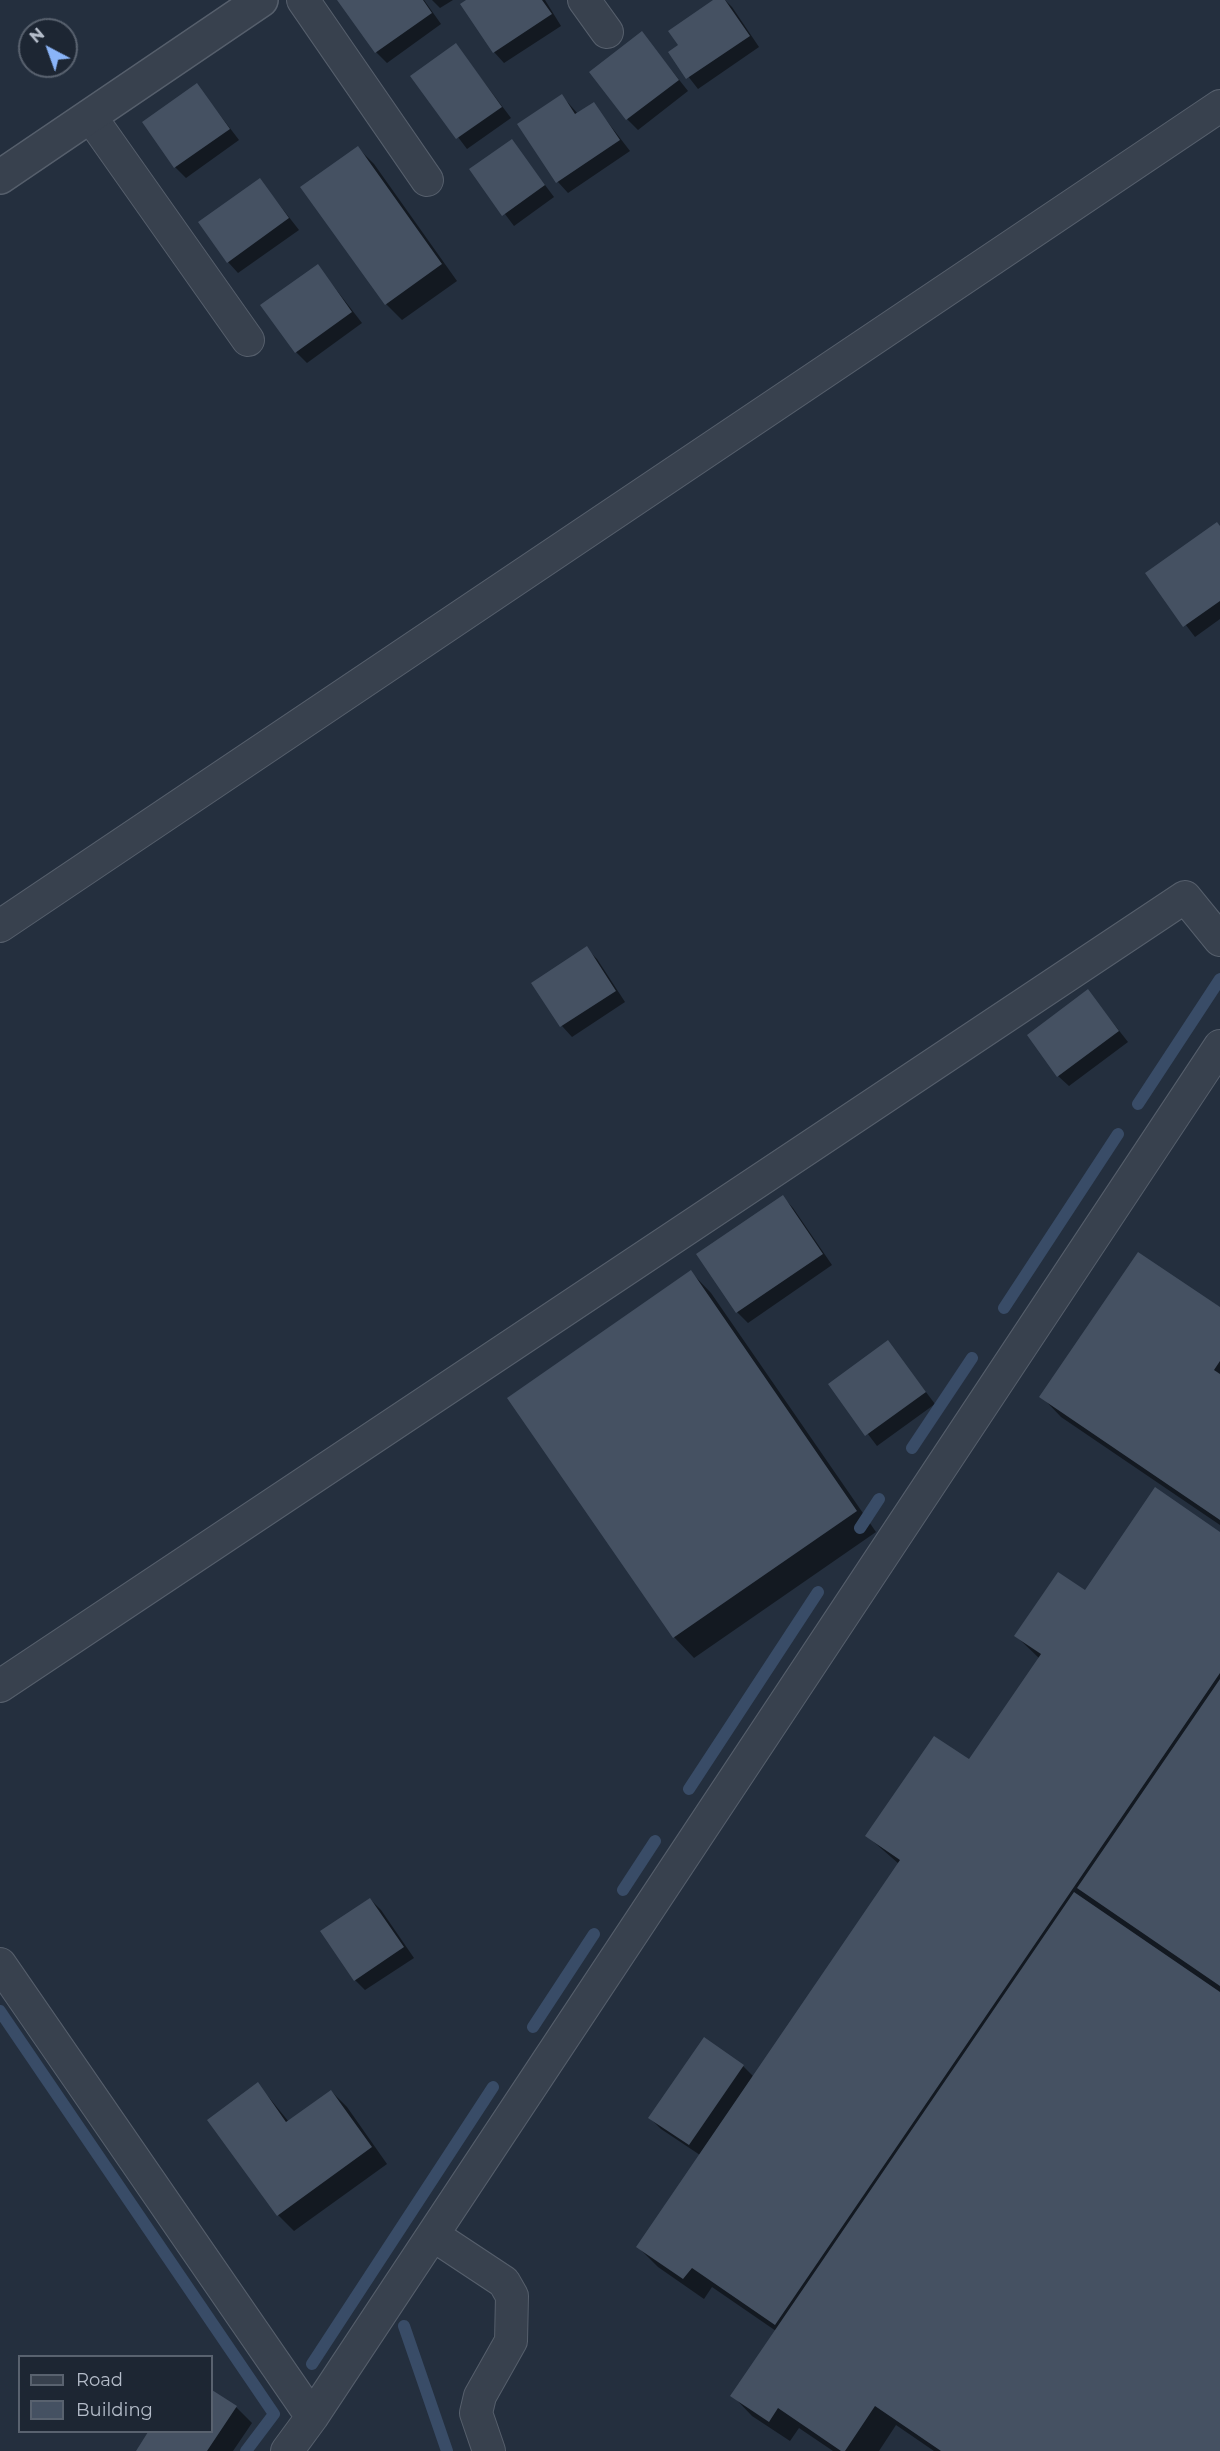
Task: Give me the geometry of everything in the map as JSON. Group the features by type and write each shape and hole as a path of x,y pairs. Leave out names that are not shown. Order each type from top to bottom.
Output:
{"street":[{"path":"0,177 261,0"},
{"path":"303,0 427,180"},
{"path":"584,0 607,32"},
{"path":"0,926 1220,106"},
{"path":"90,116 248,340"},
{"path":"0,1686 1185,897 1220,939"},
{"path":"287,2451 433,2235 1220,1046"},
{"path":"0,1964 312,2417"},
{"path":"433,2235 504,2282 512,2296 511,2341 480,2396 476,2412 489,2451"}],"building":[{"path":"337,0 423,0 432,13 375,53"},
{"path":"466,0 542,0 552,14 493,53 460,4"},
{"path":"713,0 725,0 750,36 686,79 668,52 678,45 668,31"},
{"path":"642,31 679,80 626,120 589,72"},
{"path":"456,43 502,107 456,139 410,76"},
{"path":"197,83 230,129 174,168 142,122"},
{"path":"562,94 575,114 594,102 620,140 556,183 517,124"},
{"path":"512,139 545,185 502,216 469,169"},
{"path":"358,146 442,264 385,305 300,187"},
{"path":"260,178 289,218 227,263 198,222"},
{"path":"318,264 352,312 295,353 260,305"},
{"path":"1217,522 1220,526 1220,601 1183,627 1145,573"},
{"path":"587,946 616,991 560,1027 531,983"},
{"path":"1088,989 1119,1031 1057,1077 1027,1035"},
{"path":"783,1195 823,1254 736,1313 696,1254"},
{"path":"1138,1252 1220,1307 1220,1361 1214,1370 1220,1374 1220,1520 1039,1397"},
{"path":"691,1270 857,1511 673,1638 507,1398"},
{"path":"888,1340 926,1392 865,1436 828,1384"},
{"path":"1155,1487 1220,1532 1220,1673 775,2325 692,2268 683,2279 636,2247 900,1860 865,1836 934,1736 969,1759 1041,1654 1014,1636 1058,1572 1085,1590"},
{"path":"1220,1679 1220,1986 1077,1888"},
{"path":"1074,1892 1220,1992 1220,2451 941,2451 875,2406 845,2451 841,2451 778,2408 769,2422 730,2396"},
{"path":"370,1898 404,1947 354,1981 320,1931"},
{"path":"704,2037 744,2065 689,2145 648,2118"},
{"path":"258,2082 286,2122 331,2090 372,2147 277,2216 207,2120"},
{"path":"213,2391 237,2406 207,2451 136,2451 147,2433 213,2433"}],"waterway":[{"path":"1138,1104 1220,979"},
{"path":"1004,1308 1118,1134"},
{"path":"912,1448 972,1358"},
{"path":"860,1528 879,1499"},
{"path":"689,1789 818,1592"},
{"path":"623,1890 655,1841"},
{"path":"533,2027 594,1934"},
{"path":"0,2011 274,2414 246,2451"},
{"path":"312,2364 493,2087"},
{"path":"404,2326 447,2451"}]}
